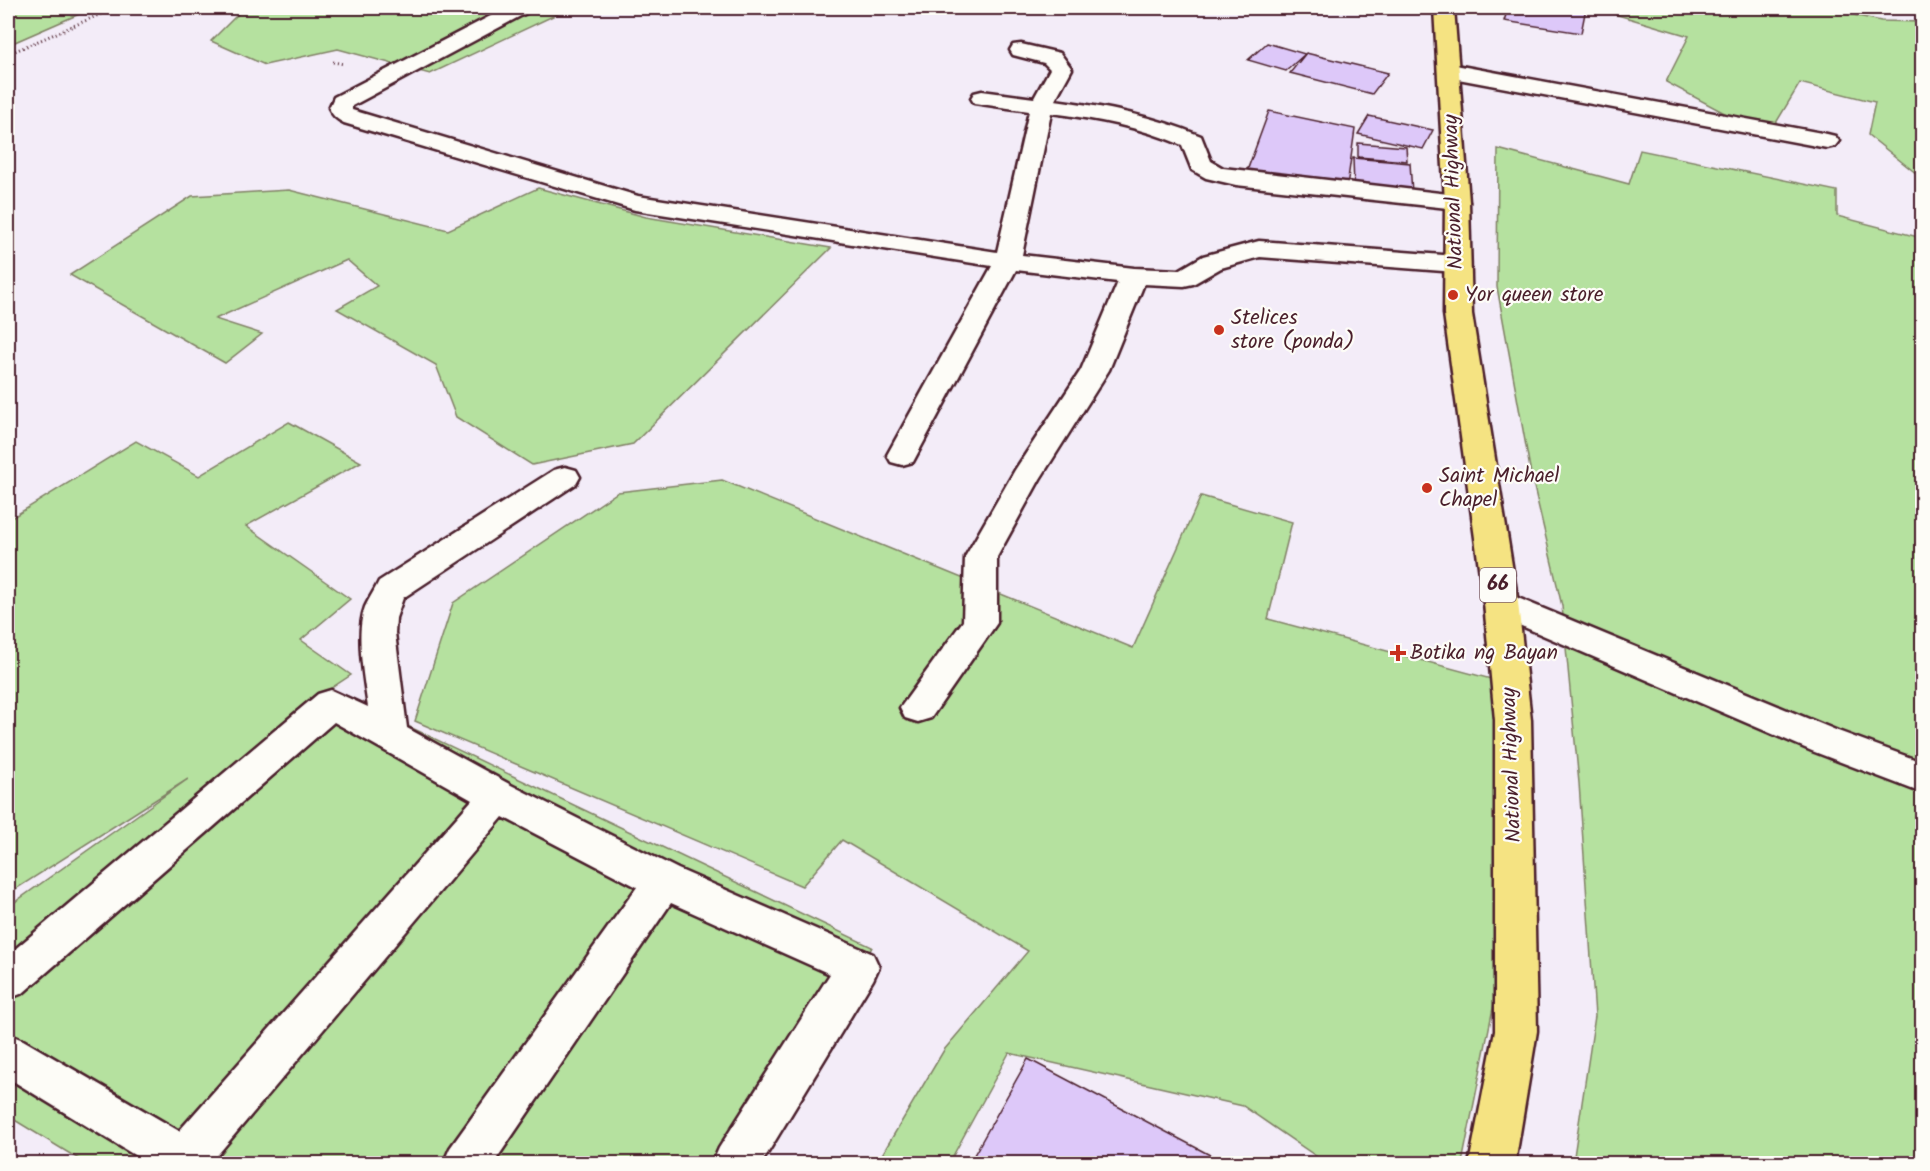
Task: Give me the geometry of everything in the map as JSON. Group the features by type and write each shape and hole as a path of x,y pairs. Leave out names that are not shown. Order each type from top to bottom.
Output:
{"main road":[{"name":"National Highway","path":"1444,8 1457,202 1458,314 1501,603 1514,720 1516,1031 1492,1164"}],"street":[{"path":"520,8 342,102 340,108 343,114 635,203 1008,261 1134,276 1184,278 1212,262 1260,249 1456,264"},
{"path":"902,455 1008,261 1041,105 1061,69 1052,58 1021,50"},
{"path":"1450,71 1827,141"},
{"path":"982,98 1103,113 1184,136 1192,141 1200,165 1215,173 1312,188 1457,202"},
{"path":"918,708 980,623 981,557 1026,477 1095,370 1134,276"},
{"path":"390,737 381,675 380,633 381,609 391,590 565,477"},
{"path":"1501,603 1825,741 1923,777"},
{"path":"8,980 331,704 498,796 664,881 858,967 735,1164"},
{"path":"8,1055 189,1161 498,796"},
{"path":"466,1164 664,881"}],"path":[{"path":"8,54 115,8"}],"green space":[{"path":"8,8 93,8 8,45"},
{"path":"244,8 570,8 430,74 338,49 265,65 211,41"},
{"path":"1594,8 1821,8 1881,21 1922,22 1922,103 1916,106 1922,111 1922,178 1868,135 1875,102 1800,83 1776,123 1732,117 1666,82 1689,36"},
{"path":"1498,149 1629,184 1640,150 1837,191 1837,216 1922,238 1922,1163 1573,1163 1595,1016 1579,783 1562,606 1531,474 1497,287"},
{"path":"538,188 646,217 831,248 633,444 532,465 456,417 436,365 337,309 377,286 347,260 215,319 262,334 225,363 70,275 192,196 289,190 448,230"},
{"path":"289,422 361,462 246,526 350,599 301,640 351,675 330,689 872,947 756,1163 85,1163 8,1116 8,907 188,779 8,894 8,520 136,441 199,476"},
{"path":"722,480 1133,648 1201,496 1292,522 1268,619 1495,680 1497,988 1462,1163 1326,1163 1243,1106 1009,1053 949,1163 877,1163 944,1050 1028,951 842,840 802,886 415,721 453,603 618,492"}],"building":[{"path":"1508,8 1586,8 1581,33 1504,21"},
{"path":"1267,43 1305,54 1286,71 1248,60"},
{"path":"1306,53 1388,73 1372,94 1290,73"},
{"path":"1269,111 1355,129 1347,186 1247,171"},
{"path":"1369,116 1433,130 1423,149 1358,134"},
{"path":"1358,143 1406,147 1407,161 1358,157"},
{"path":"1353,158 1410,163 1412,193 1354,188"},
{"path":"1028,1059 1227,1164 969,1164"}],"place":[{"name":"Yor queen store","path":"1453,295"},
{"name":"Stelices store (ponda)","path":"1219,330"},
{"name":"Saint Michael Chapel","path":"1427,488"},
{"name":"Botika ng Bayan","path":"1398,653"}]}
